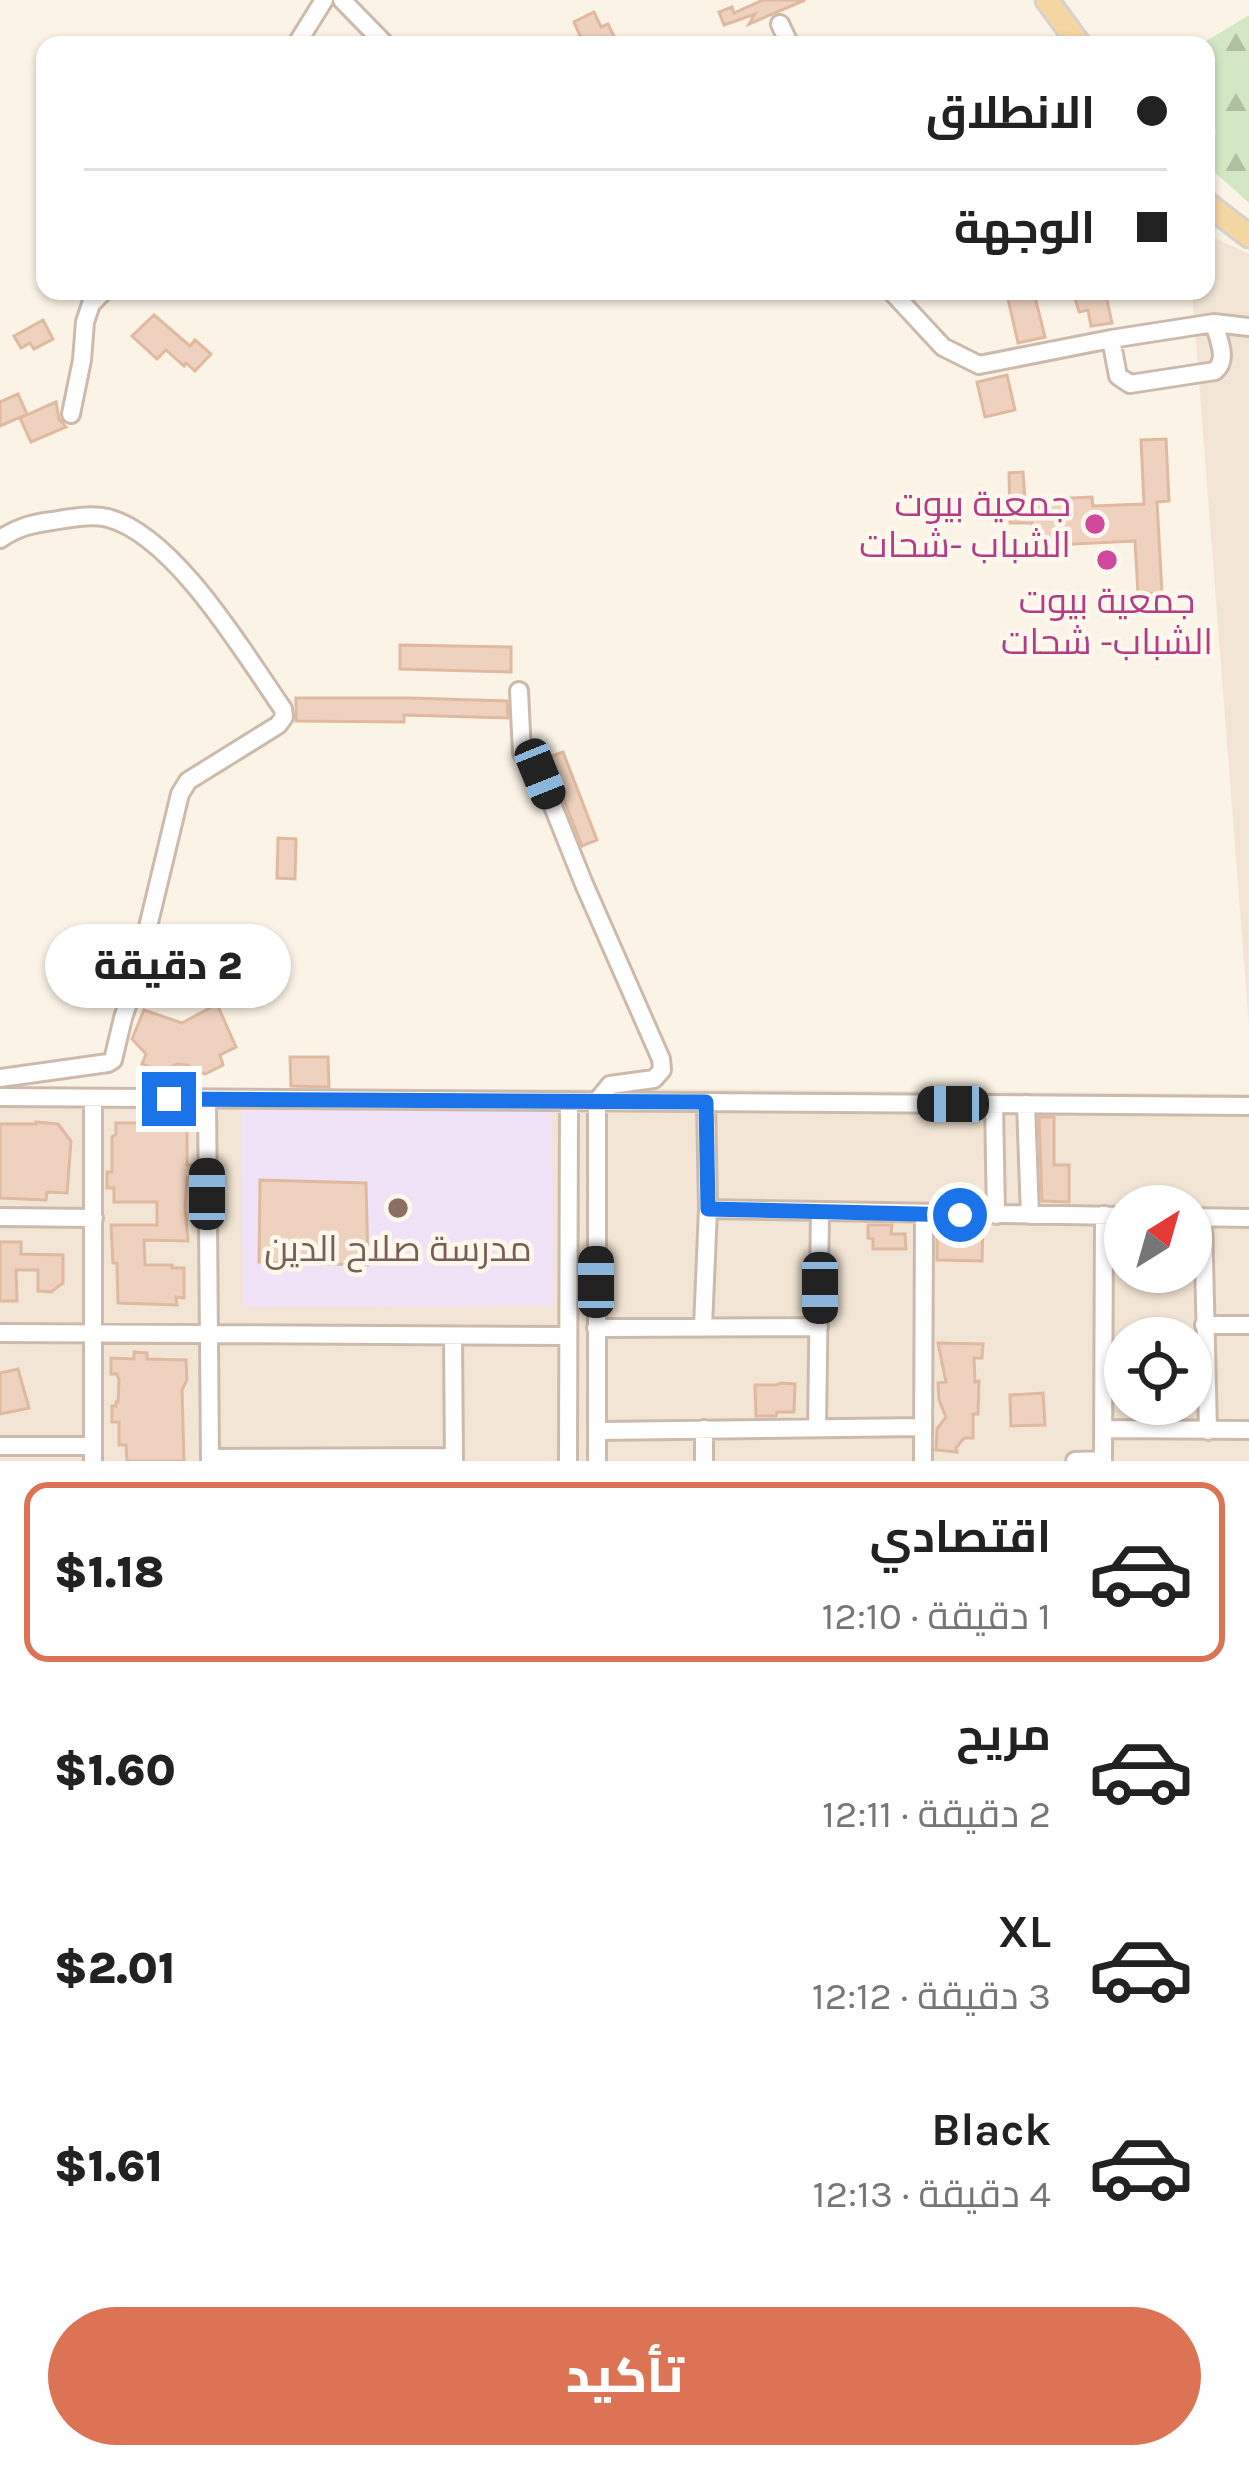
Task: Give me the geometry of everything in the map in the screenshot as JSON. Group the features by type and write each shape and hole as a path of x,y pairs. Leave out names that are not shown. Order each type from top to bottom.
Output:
{"main road":[{"path":"1047,0 1073,36"},
{"path":"1215,210 1249,236"}],"street":[{"path":"302,36 324,0"},
{"path":"342,0 377,36"},
{"path":"780,24 786,36"},
{"path":"71,414 85,322 95,300"},
{"path":"900,300 943,346 979,365 1214,323 1249,327"},
{"path":"1111,339 1118,376 1130,384 1215,371 1223,359 1214,323"},
{"path":"0,539 20,526 79,517 124,524 175,564 197,590 284,716 278,725 188,781 180,794 113,1060 0,1078"},
{"path":"519,691 522,753 540,774 662,1059 662,1070 654,1079 610,1085 597,1101 597,1461"},
{"path":"0,1097 1249,1106"},
{"path":"0,1446 93,1454 93,1098"},
{"path":"207,1100 210,1460 454,1459 453,1336"},
{"path":"568,1461 569,1101"},
{"path":"703,1327 706,1102"},
{"path":"994,1104 996,1215"},
{"path":"1026,1104 1030,1216"},
{"path":"708,1209 1104,1215 1103,1461 1075,1461"},
{"path":"817,1427 820,1212"},
{"path":"923,1461 924,1214"},
{"path":"0,1217 94,1218"},
{"path":"1212,1217 1249,1217"},
{"path":"1212,1325 1249,1325"},
{"path":"596,1328 819,1327"},
{"path":"0,1333 567,1336"},
{"path":"1208,1425 1208,1431"},
{"path":"596,1431 923,1427"},
{"path":"1103,1429 1249,1430"},
{"path":"704,1430 704,1461"}],"shaded area":[{"path":"1215,238 1249,254 1249,1026 1193,300 1215,300"},
{"path":"0,1090 1249,1094 1249,1461 0,1461"},
{"name":"مدرسة صلاح الدين","path":"241,1110 552,1110 554,1306 243,1307"}],"green space":[{"path":"1249,15 1249,203 1215,172 1215,36"}],"building":[{"path":"763,0 805,0 749,24 755,14 724,25 719,12 732,7 734,13"},
{"path":"594,12 601,27 608,24 614,36 580,36 574,22"},
{"path":"1008,300 1036,300 1045,337 1018,343"},
{"path":"1076,300 1107,300 1112,323 1091,326 1088,310 1079,312"},
{"path":"154,315 190,346 195,340 211,354 195,371 166,350 157,359 132,336"},
{"path":"43,320 53,339 34,349 30,343 21,348 14,336"},
{"path":"1007,375 1015,410 985,417 977,382"},
{"path":"18,394 27,414 0,426 0,402"},
{"path":"56,402 66,427 31,442 20,418"},
{"name":"جمعية بيوت الشباب -شحات","path":"1166,439 1169,501 1157,502 1162,593 1138,594 1135,541 1033,546 1032,523 1010,523 1009,473 1023,472 1025,500 1092,497 1093,506 1144,504 1141,440"},
{"path":"400,645 511,647 511,672 400,669"},
{"path":"296,698 507,701 508,718 404,715 404,722 296,721"},
{"path":"563,752 597,840 582,846 544,759"},
{"path":"278,838 296,839 295,879 277,878"},
{"path":"217,1004 236,1047 220,1055 223,1065 205,1074 187,1065 161,1072 142,1064 146,1054 132,1039 144,1010 182,1023"},
{"path":"290,1057 328,1057 329,1087 291,1086"},
{"path":"174,1117 193,1117 192,1127 187,1127 187,1165 193,1165 185,1208 188,1241 144,1240 145,1265 184,1268 184,1298 176,1297 177,1305 118,1303 111,1225 157,1225 157,1202 114,1202 114,1188 107,1188 107,1172 112,1172 116,1123 151,1118 151,1129 174,1129"},
{"path":"1039,1117 1054,1117 1054,1165 1069,1165 1069,1202 1042,1201"},
{"path":"0,1124 58,1124 71,1141 67,1193 47,1192 46,1200 0,1198"},
{"path":"260,1180 366,1183 368,1265 259,1262"},
{"path":"868,1225 892,1225 891,1234 905,1234 906,1249 873,1249"},
{"path":"963,1226 983,1226 982,1261 937,1260 937,1229 963,1230"},
{"path":"0,1242 21,1242 21,1254 63,1255 63,1283 51,1292 38,1291 38,1270 16,1270 17,1301 0,1301"},
{"path":"938,1343 983,1344 982,1358 974,1358 975,1382 979,1381 973,1438 964,1438 957,1452 936,1450 937,1429 946,1417 939,1400 938,1383 946,1382"},
{"path":"134,1352 147,1353 147,1359 186,1360 184,1461 127,1461 126,1445 119,1445 119,1422 112,1422 112,1406 118,1402 119,1380 111,1374 111,1358 134,1359"},
{"path":"18,1369 29,1408 0,1414 0,1373"},
{"path":"795,1384 794,1412 756,1416 755,1385"},
{"path":"1043,1393 1045,1425 1011,1426 1010,1395"}],"place":[{"name":"جمعية بيوت الشباب -شحات","path":"1095,524"},
{"name":"جمعية بيوت الشباب- شحات","path":"1107,560"},
{"name":"مدرسة صلاح الدين","path":"398,1208"}],"route":[{"path":"169,1099 706,1102 708,1209 960,1215"}]}
